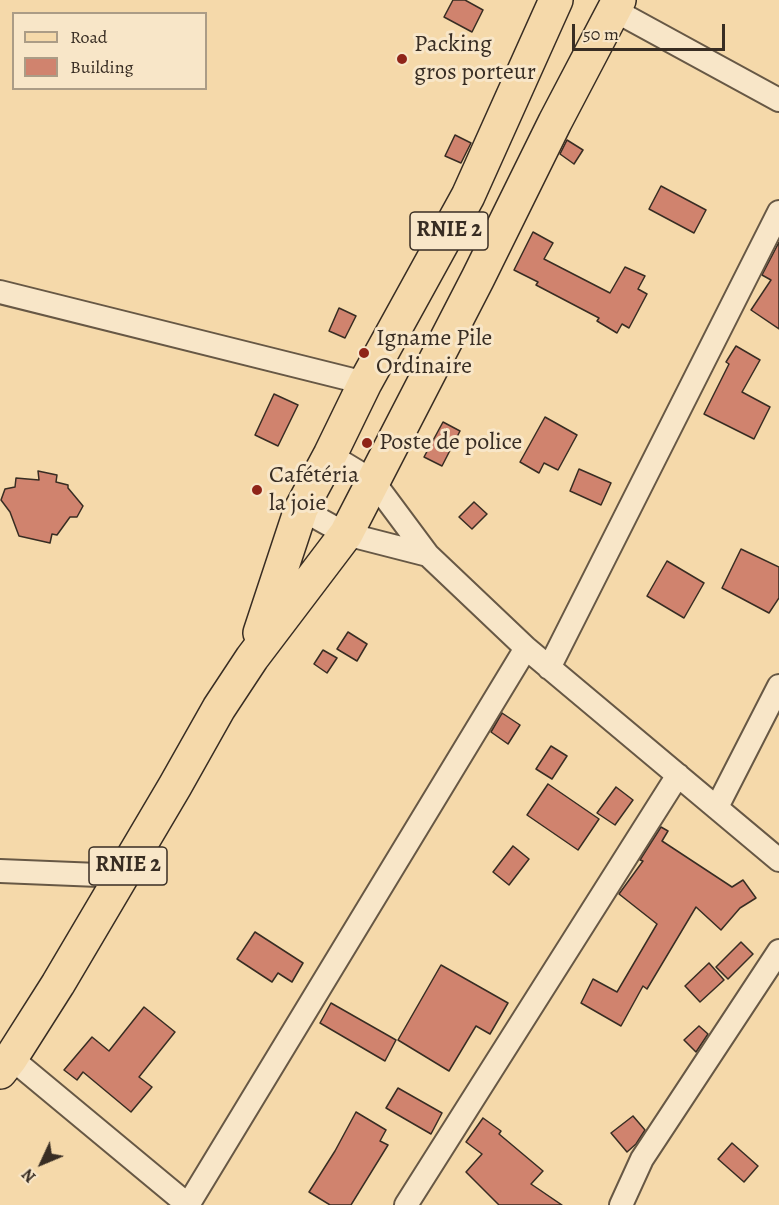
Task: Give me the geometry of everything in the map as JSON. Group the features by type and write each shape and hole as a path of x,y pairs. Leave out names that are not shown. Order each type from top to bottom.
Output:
{"main road":[{"name":"RNIE 2","path":"252,658 300,510 365,383 468,196 556,0"},
{"name":"RNIE 2","path":"6,1065 58,984 123,876 197,745 252,658 346,534 555,122 617,5"}],"street":[{"path":"617,5 779,100"},
{"path":"549,668 779,212"},
{"path":"0,292 365,383"},
{"path":"330,455 373,481 429,555 526,648 779,860"},
{"path":"300,510 346,534 429,555"},
{"path":"6,1065 188,1205 526,648"},
{"path":"717,807 779,686"},
{"path":"406,1205 678,775"},
{"path":"0,871 123,876"},
{"path":"621,1205 642,1159 779,951"}],"building":[{"path":"453,0 465,0 483,10 472,32 444,17"},
{"path":"455,135 471,143 461,163 445,156"},
{"path":"567,140 583,150 574,164 560,154"},
{"path":"661,186 706,210 694,233 649,209"},
{"path":"533,232 553,243 544,259 610,293 625,267 645,276 638,289 647,294 629,328 622,324 617,333 597,321 599,318 536,285 538,282 514,270"},
{"path":"779,242 779,329 751,310 771,280 762,275"},
{"path":"339,308 356,316 345,338 329,331"},
{"path":"736,346 760,360 742,392 770,407 754,439 704,414 729,364 726,362"},
{"path":"274,394 298,405 278,446 255,435"},
{"path":"545,417 577,435 558,470 544,463 539,473 520,462"},
{"path":"443,422 460,431 442,466 424,457"},
{"path":"579,469 611,483 601,505 570,491"},
{"path":"38,471 57,475 56,482 68,485 83,506 77,517 70,517 57,535 52,534 50,543 19,536 10,512 1,500 5,489 15,487 16,478 39,480"},
{"path":"474,502 487,514 472,529 459,517"},
{"path":"741,549 779,567 779,598 769,613 722,588"},
{"path":"667,561 704,583 684,618 647,596"},
{"path":"348,632 367,644 357,661 337,649"},
{"path":"323,650 337,658 327,673 314,664"},
{"path":"502,713 520,725 508,744 491,732"},
{"path":"551,746 567,756 552,779 536,769"},
{"path":"548,784 599,819 578,850 527,815"},
{"path":"616,787 633,800 615,825 597,813"},
{"path":"661,827 668,831 662,841 732,887 743,880 756,898 740,908 721,930 696,907 647,989 643,986 621,1026 581,1003 593,979 617,992 657,924 619,894 643,861 640,860"},
{"path":"513,846 529,859 509,885 493,872"},
{"path":"255,932 303,963 292,982 278,973 272,982 237,959"},
{"path":"741,942 753,954 728,979 716,967"},
{"path":"709,963 724,980 700,1002 685,986"},
{"path":"441,965 508,1003 490,1034 476,1026 449,1071 398,1040"},
{"path":"331,1003 396,1040 385,1061 320,1023"},
{"path":"144,1007 175,1032 139,1077 152,1087 131,1112 83,1072 77,1080 64,1070 92,1037 109,1051"},
{"path":"699,1026 708,1034 696,1052 684,1040"},
{"path":"398,1088 442,1113 431,1134 386,1108"},
{"path":"356,1112 386,1130 380,1141 388,1145 351,1205 330,1205 309,1192"},
{"path":"633,1116 645,1130 636,1144 627,1152 611,1133"},
{"path":"483,1118 501,1131 499,1134 543,1171 531,1184 562,1205 499,1205 466,1172 482,1154 466,1142"},
{"path":"732,1143 758,1166 744,1182 718,1159"}],"place":[{"name":"Packing gros porteur","path":"402,59"},
{"name":"Igname Pile Ordinaire","path":"364,353"},
{"name":"Poste de police","path":"367,443"},
{"name":"Cafétéria la joie","path":"257,490"}]}
